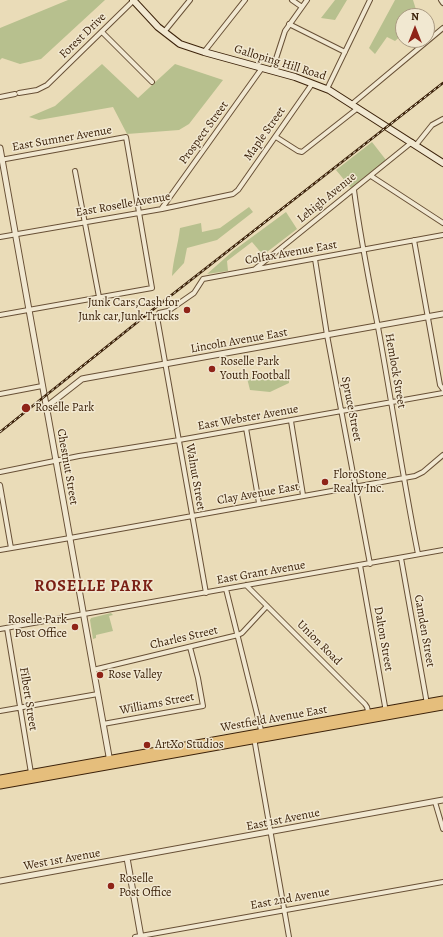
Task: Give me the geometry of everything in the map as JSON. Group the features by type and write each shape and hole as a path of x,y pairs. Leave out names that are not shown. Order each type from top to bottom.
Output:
{"main road":[{"name":"Galloping Hill Road","path":"134,0 164,32 180,44 327,89 358,107 443,163"},
{"name":"Westfield Avenue East","path":"428,706 443,700"},
{"name":"Westfield Avenue East","path":"110,762 386,713 428,706 443,706"},
{"path":"0,779 110,762"},
{"path":"0,785 110,762"}],"street":[{"name":"Forest Drive","path":"0,97 45,87 134,0"},
{"path":"164,32 190,0"},
{"path":"204,52 246,0"},
{"path":"292,0 302,7"},
{"path":"272,71 289,24 307,0"},
{"path":"327,89 370,0"},
{"path":"289,24 345,52"},
{"path":"352,104 443,28"},
{"path":"102,32 152,82"},
{"name":"Prospect Street","path":"162,209 262,68"},
{"name":"Maple Street","path":"233,194 238,190 312,84"},
{"path":"276,137 302,152 358,107"},
{"name":"Lehigh Avenue","path":"255,270 371,176 414,144 432,125 443,119"},
{"name":"East Sumner Avenue","path":"1,160 126,138 138,212"},
{"name":"Chestnut Street","path":"0,148 110,762"},
{"path":"75,171 99,297"},
{"path":"371,176 443,223"},
{"name":"Hemlock Street","path":"354,190 362,250 378,326 418,554"},
{"name":"East Roselle Avenue","path":"0,237 162,209 233,194"},
{"path":"0,315 152,288 138,212"},
{"name":"Colfax Avenue East","path":"157,317 159,313 168,311 194,293 203,279 443,235"},
{"path":"414,240 440,386 443,389"},
{"name":"Spruce Street","path":"315,258 327,335 370,564"},
{"name":"Lincoln Avenue East","path":"46,405 50,404 82,379 443,314"},
{"name":"Walnut Street","path":"157,317 206,593"},
{"path":"0,394 42,386"},
{"name":"East Webster Avenue","path":"0,472 79,456 291,421 443,393"},
{"path":"291,421 303,495"},
{"path":"246,428 259,503"},
{"name":"Clay Avenue East","path":"0,550 404,478 420,474 443,455"},
{"path":"0,485 11,548"},
{"name":"East Grant Avenue","path":"0,629 370,564 418,554 443,551"},
{"name":"Camden Street","path":"401,558 428,706"},
{"name":"Dalton Street","path":"360,565 386,713"},
{"name":"Union Road","path":"246,585 365,704 369,716"},
{"path":"226,589 262,735"},
{"name":"Charles Street","path":"93,670 238,635 242,633 267,606"},
{"name":"Filbert Street","path":"7,628 19,708 31,773"},
{"name":"Williams Street","path":"103,724 202,706 198,678 190,647"},
{"path":"0,711 98,694"},
{"path":"253,737 289,937"},
{"name":"East 1st Avenue","path":"127,858 443,800"},
{"path":"435,802 443,829"},
{"path":"127,858 139,937"},
{"name":"West 1st Avenue","path":"0,881 127,858"},
{"name":"East 2nd Avenue","path":"139,937 443,882"}],"green space":[{"path":"68,0 105,0 41,59 20,64 2,58 0,60 0,28"},
{"path":"335,0 347,0 335,20 321,18"},
{"path":"395,0 413,0 416,8 395,8 395,41 387,37 375,54 369,48"},
{"path":"102,64 138,98 175,64 223,80 189,124 179,130 127,134 113,107 39,120 29,117 55,106"},
{"path":"372,142 386,160 351,188 336,170"},
{"path":"249,207 253,212 217,240 187,248 184,263 172,276 180,228 201,223 202,232 220,228"},
{"path":"286,212 297,229 263,255 252,242 227,261 228,271 207,274 233,251"},
{"path":"288,372 289,383 270,392 250,390 247,378"},
{"path":"111,613 113,615 109,616 113,631 96,635 96,638 93,639 91,618"}],"railway":[{"path":"0,432 155,308 443,83"}],"place":[{"name":"Junk Cars,Cash for Junk car,Junk Trucks","path":"187,310"},
{"name":"Roselle Park Youth Football","path":"212,369"},
{"name":"Roselle Park","path":"26,408"},
{"name":"FloroStone Realty Inc.","path":"325,482"},
{"name":"Roselle Park Post Office","path":"75,627"},
{"name":"Rose Valley","path":"100,675"},
{"name":"ArtXo Studios","path":"147,745"},
{"name":"Roselle Post Office","path":"111,886"}],"district":[{"name":"ROSELLE PARK","path":"94,587"}]}
